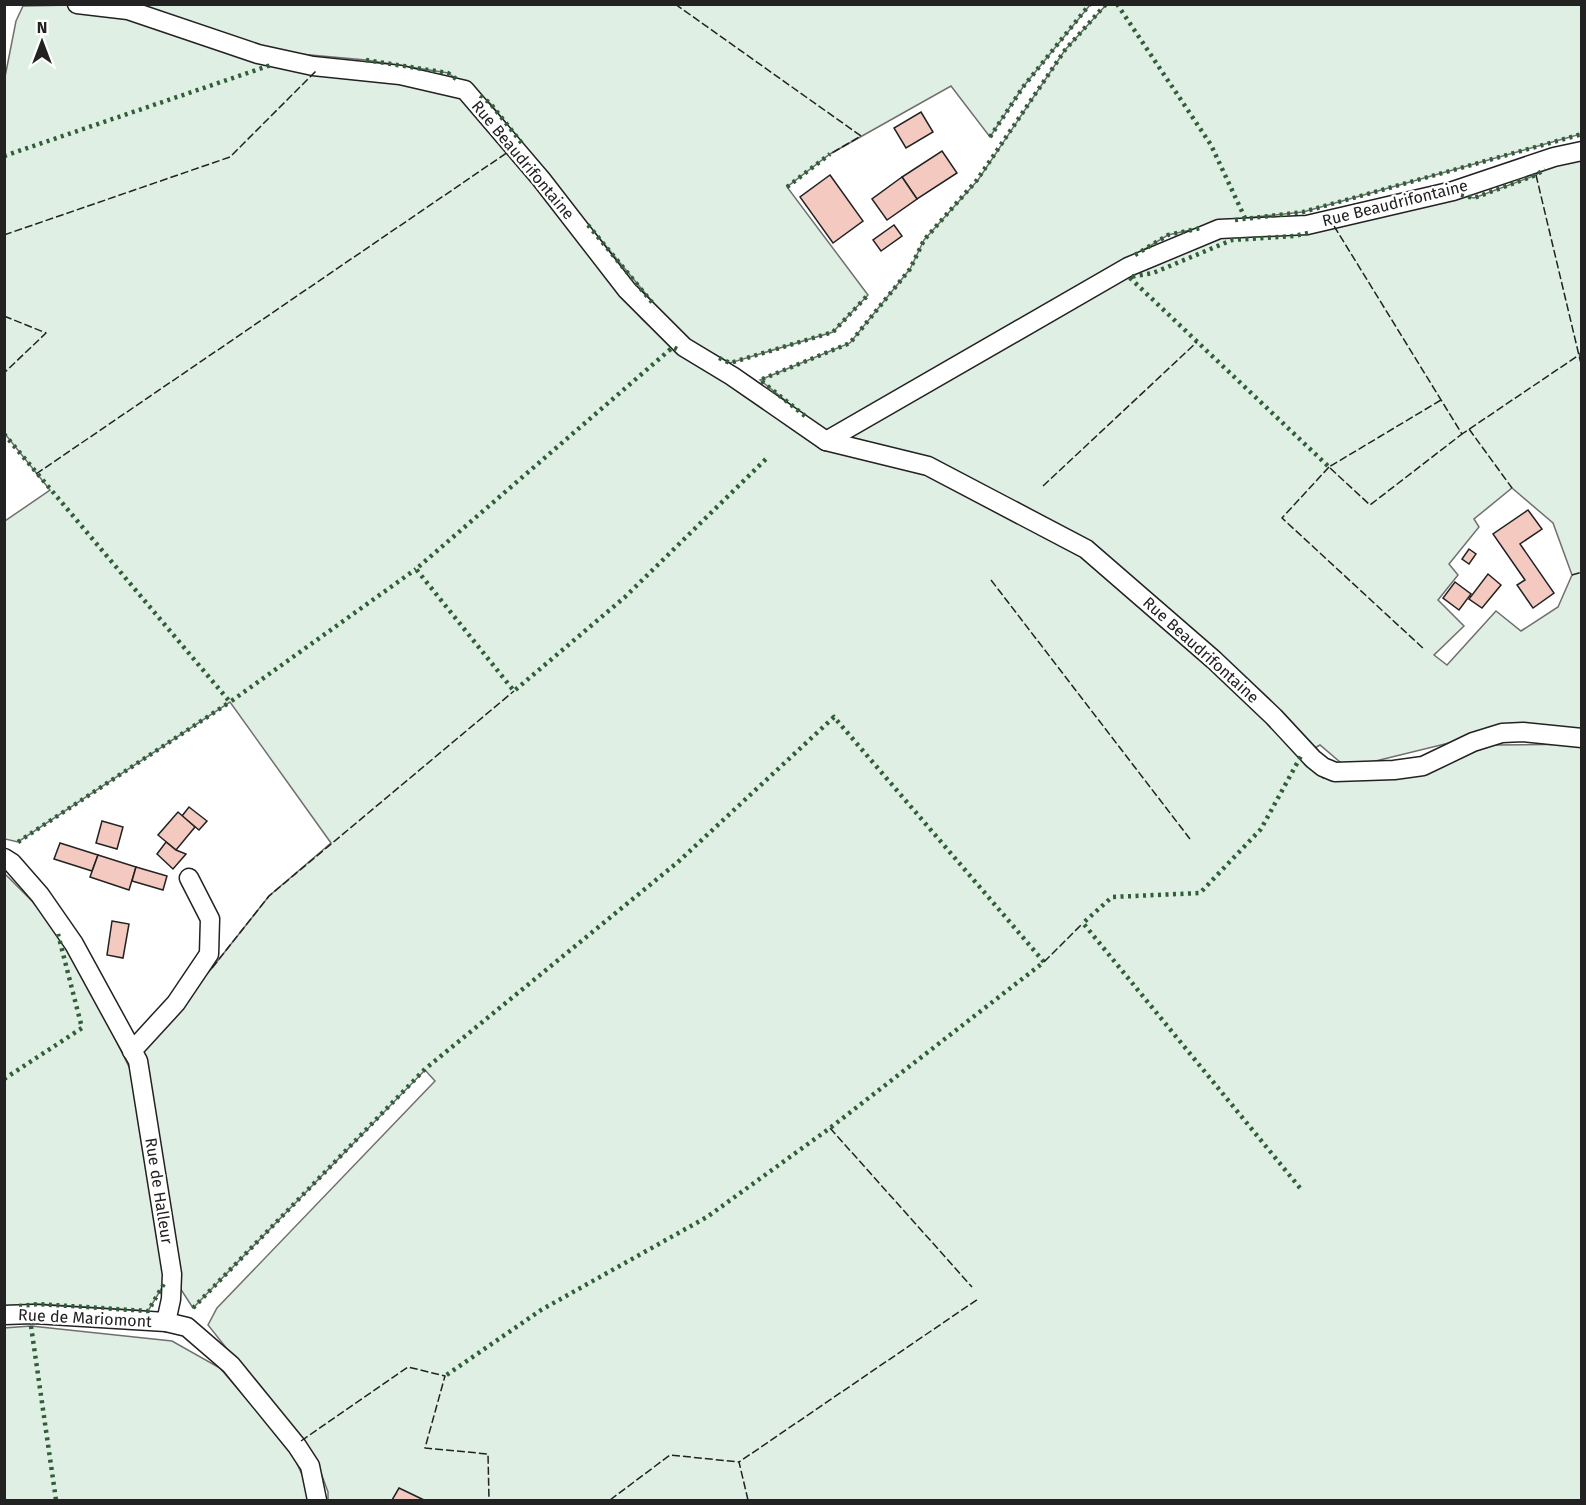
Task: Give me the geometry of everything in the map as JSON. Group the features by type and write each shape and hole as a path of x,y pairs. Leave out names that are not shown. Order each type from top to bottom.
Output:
{"street":[{"name":"Rue Beaudrifontaine","path":"77,4 128,10 258,54 313,66 400,75 465,90 541,179 627,290 684,347 732,376 826,441 928,466 1086,549 1214,660 1323,767 1335,772 1394,770 1423,766 1473,742 1502,733 1523,732 1581,738"},
{"name":"Rue Beaudrifontaine","path":"826,441 1128,267 1219,229 1307,225 1453,191 1554,157 1581,151"},
{"name":"Rue de Halleur","path":"4,858 12,863 40,895 74,944 138,1061 172,1274 171,1299 166,1322"},
{"path":"132,1051 176,1003 209,954 210,919 189,878"},
{"name":"Rue de Mariomont","path":"4,1315 34,1314 166,1322"},
{"path":"166,1322 187,1327 231,1365 297,1446 310,1466 317,1500"}],"green space":[{"path":"74,5 458,94 508,152 642,319 673,347 751,395 786,425 821,449 1184,248 1233,234 1459,195 1474,198 1536,175 1543,170 1581,158 1581,729 1506,729 1347,768 1320,745 1301,756 1323,778 1398,777 1494,745 1581,744 1581,1500 328,1500 328,1492 317,1462 208,1325 217,1308 435,1081 425,1070 193,1308 180,1288 142,1050 212,968 269,896 331,843 230,702 18,842 5,839 5,521 50,490 5,434 4,82 16,21 23,6","holes":["1512,488 1553,523 1572,575 1558,607 1521,631 1496,611 1447,665 1434,655 1464,626 1438,600 1458,575 1449,564 1479,527 1474,519"]},
{"path":"131,5 1090,5 1023,87 990,137 951,86 830,154 787,187 868,295 833,332 730,363 680,335 490,103 448,73 366,60 277,52"},
{"path":"1106,5 1581,5 1581,134 1303,212 1245,218 1168,235 1077,290 826,433 760,380 850,343 910,269 924,240 978,180 1065,50"},
{"path":"4,873 32,901 57,932 103,1014 133,1075 166,1281 148,1311 38,1304 5,1306"},
{"path":"31,1326 172,1341 220,1368 291,1451 314,1500 5,1500 4,1328"}],"building":[{"path":"921,112 933,132 906,148 894,128"},
{"path":"942,151 957,173 917,199 902,177"},
{"path":"830,175 863,221 833,243 800,197"},
{"path":"902,177 917,199 887,220 872,199"},
{"path":"894,225 902,236 881,251 873,240"},
{"path":"1528,510 1542,529 1520,544 1554,593 1533,608 1517,585 1525,580 1493,534"},
{"path":"1469,549 1476,554 1469,564 1462,559"},
{"path":"1488,574 1501,585 1482,608 1469,599"},
{"path":"1455,582 1471,594 1459,610 1443,598"},
{"path":"189,807 207,821 199,830 182,816"},
{"path":"178,812 195,827 176,850 158,835"},
{"path":"102,821 123,827 117,849 96,843"},
{"path":"166,842 186,854 173,869 157,854"},
{"path":"60,843 98,855 92,871 54,859"},
{"path":"98,855 136,867 129,890 90,877"},
{"path":"136,867 167,876 163,890 132,881"},
{"path":"112,921 129,924 123,958 107,955"},
{"path":"399,1488 424,1500 392,1500"}],"hedge":[{"path":"990,137 1023,87 1090,4"},
{"path":"805,416 760,380 850,343 910,269 924,240 977,180 1065,50 1106,4"},
{"path":"1117,4 1211,145 1245,218"},
{"path":"366,60 448,73 459,81"},
{"path":"4,156 271,65"},
{"path":"480,96 490,103 524,146"},
{"path":"1235,220 1303,212 1582,134"},
{"path":"787,187 830,154"},
{"path":"1461,195 1474,198 1536,175 1545,169"},
{"path":"588,225 655,306"},
{"path":"1135,255 1168,235 1201,228"},
{"path":"1308,233 1232,240 1153,273 1129,277 1329,467"},
{"path":"719,358 730,363 833,332 868,295"},
{"path":"677,349 673,347 416,569 514,691 625,597 768,457"},
{"path":"4,434 230,702 416,569"},
{"path":"18,842 230,702"},
{"path":"193,1308 425,1069 678,862 834,717 1044,962 830,1128 707,1217 541,1310 445,1376"},
{"path":"1300,1188 1083,923 1112,897 1200,893 1261,829 1301,756"},
{"path":"4,1079 82,1028 58,934"},
{"path":"19,1306 38,1304 148,1311 165,1282"},
{"path":"31,1326 56,1500"}],"fence":[{"path":"675,4 861,136 830,154"},
{"path":"4,235 230,157 316,71"},
{"path":"36,474 508,152"},
{"path":"1536,175 1582,368"},
{"path":"1334,226 1462,434 1579,355"},
{"path":"4,316 46,333 4,373"},
{"path":"1043,486 1197,342"},
{"path":"1441,400 1329,467 1370,505 1462,434"},
{"path":"1469,429 1512,488"},
{"path":"1329,467 1282,518 1425,650"},
{"path":"1572,575 1582,572"},
{"path":"991,580 1190,839"},
{"path":"212,968 269,896 514,691"},
{"path":"1044,962 1083,923"},
{"path":"830,1128 972,1287"},
{"path":"748,1500 739,1462 978,1299"},
{"path":"301,1441 408,1367 445,1376 425,1448 488,1454 489,1500"},
{"path":"610,1500 670,1455 739,1462"}]}
